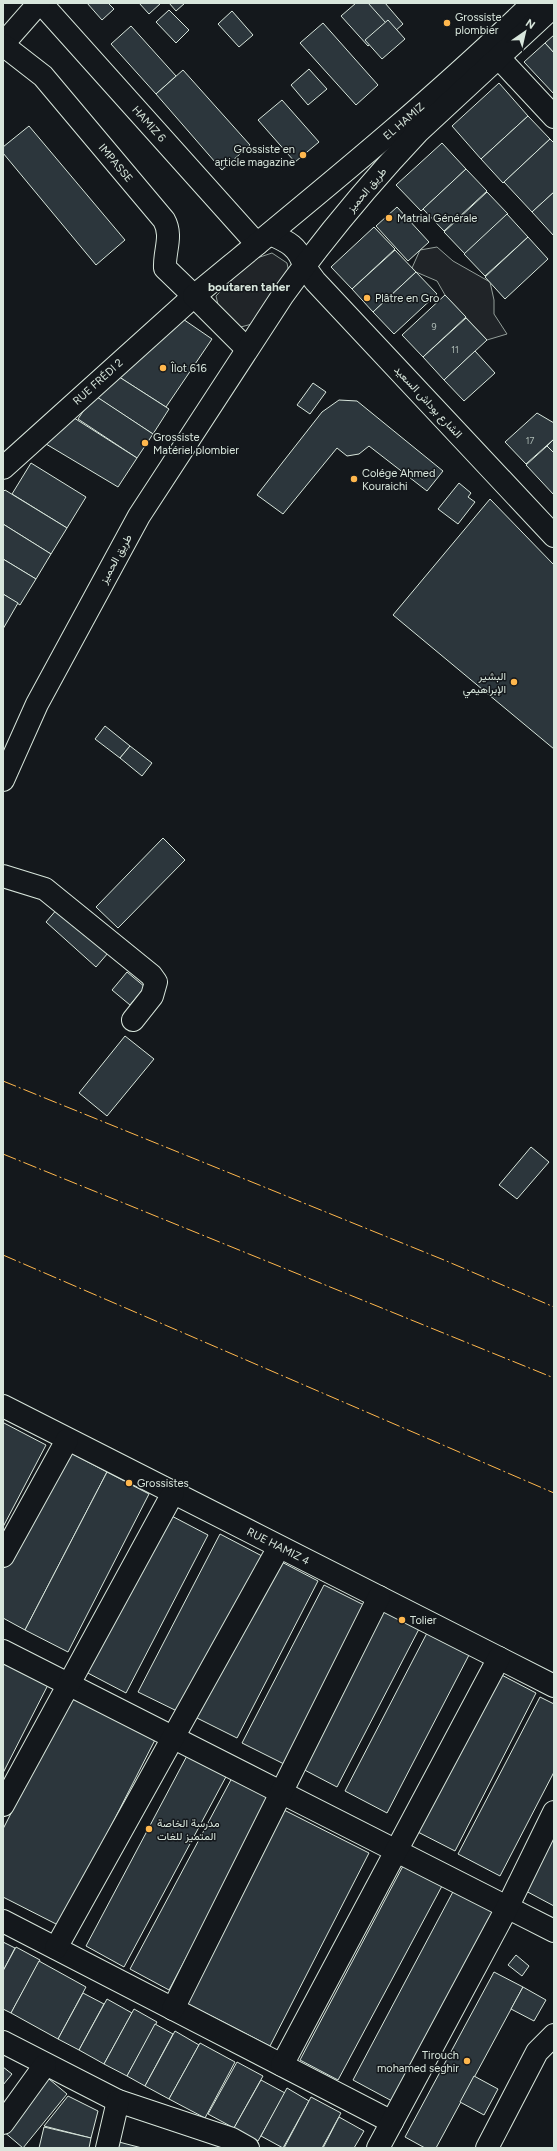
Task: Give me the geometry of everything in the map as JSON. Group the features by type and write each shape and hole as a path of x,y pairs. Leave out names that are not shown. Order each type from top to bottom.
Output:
{"street":[{"path":"3,45 40,3"},
{"name":"HAMIZ 6","path":"40,3 263,239"},
{"name":"EL HAMIZ","path":"194,296 471,63 533,3"},
{"name":"EL HAMIZ","path":"434,117 554,6"},
{"name":"IMPASSE","path":"3,45 43,76 164,220 168,227 169,236 165,268 194,296"},
{"path":"499,58 554,117"},
{"name":"طريق الحميز","path":"3,747 25,698 128,510 242,344 304,266 384,170 434,117"},
{"name":"الشارع بوداش السعيد","path":"263,239 286,241 294,246 302,257 304,266 315,281 554,536"},
{"path":"194,296 242,344"},
{"name":"RUE FRÉDI 2","path":"3,468 194,296"},
{"name":"طريق الحميز","path":"3,780 37,704 139,516 242,344"},
{"path":"3,876 45,889 151,975 156,982 152,996 133,1020"},
{"name":"RUE HAMIZ 4","path":"3,1406 67,1440 554,1686"},
{"path":"3,1556 67,1440"},
{"path":"3,1805 173,1493"},
{"path":"56,1948 279,1547"},
{"path":"173,2009 379,1597"},
{"path":"3,1651 554,1931"},
{"path":"282,2065 499,1658"},
{"path":"378,2148 507,1908 554,1812"},
{"path":"3,1921 392,2122"},
{"path":"487,2148 538,2052 549,2038 554,2035"},
{"path":"3,2042 44,2065 118,2101 237,2145"},
{"path":"3,2122 44,2065"},
{"path":"107,2148 118,2101"}],"shaded area":[{"path":"437,247 453,261 490,282 494,300 494,314 507,334 487,340 445,295 437,281 416,272 412,268 420,250"},
{"path":"272,253 287,263 289,273 252,324 237,328 219,309 216,296 251,260"}],"building":[{"path":"87,3 108,3 114,9 102,20"},
{"path":"139,3 161,3 149,14"},
{"path":"169,3 185,3 176,11"},
{"path":"356,3 380,3 396,21 368,46 341,16"},
{"path":"368,3 385,3 403,24 394,32"},
{"path":"169,10 189,30 176,43 156,22"},
{"path":"232,11 253,35 239,47 218,24"},
{"path":"388,20 405,39 382,59 365,40"},
{"path":"323,23 378,85 356,105 300,43"},
{"path":"131,26 176,76 156,94 111,44"},
{"path":"554,35 554,53 545,43"},
{"path":"545,43 554,53 554,94 524,62"},
{"path":"309,69 327,89 308,105 291,85"},
{"path":"183,70 250,145 222,170 156,94"},
{"path":"499,83 528,116 481,159 452,126"},
{"path":"282,100 319,142 295,162 258,120"},
{"path":"528,116 550,139 503,183 481,159"},
{"path":"29,126 125,240 96,265 3,153 3,147"},
{"path":"550,139 554,143 554,192 532,212 504,182"},
{"path":"442,143 466,169 421,211 396,185"},
{"path":"466,169 487,191 444,231 423,209"},
{"path":"487,192 508,214 465,254 444,232"},
{"path":"554,192 554,236 532,212"},
{"path":"397,207 429,242 408,261 376,226"},
{"path":"507,214 528,237 485,276 464,254"},
{"path":"374,227 395,249 352,289 331,267"},
{"path":"528,237 548,259 505,299 485,277"},
{"path":"395,250 416,272 373,312 352,289"},
{"path":"416,272 437,294 394,334 373,312"},
{"path":"445,295 466,317 423,357 402,335"},
{"path":"180,317 212,339 166,407 116,375"},
{"path":"466,318 487,340 444,380 423,357"},
{"path":"475,351 495,373 464,401 444,380"},
{"path":"113,373 169,409 153,434 98,398"},
{"path":"313,383 326,392 310,414 297,405"},
{"path":"94,395 153,434 137,458 78,419"},
{"path":"339,400 357,401 443,471 427,491 369,446 359,454 347,456 337,448 283,514 257,495 322,412"},
{"path":"537,413 554,423 554,439 526,464 505,442"},
{"path":"71,416 137,458 118,487 46,444"},
{"path":"554,439 554,453 547,446"},
{"path":"547,446 554,453 554,495 526,465"},
{"path":"31,463 86,497 67,528 12,494"},
{"path":"459,483 471,493 468,497 475,502 458,524 438,509"},
{"path":"5,490 67,528 51,554 3,524 3,492"},
{"name":"البشير الإبراهيمي","path":"490,499 554,565 554,749 393,615"},
{"path":"3,524 51,554 36,579 3,559"},
{"path":"3,559 36,579 20,605 3,594"},
{"path":"3,594 18,603 3,629"},
{"path":"105,726 130,746 120,758 95,739"},
{"path":"130,746 152,763 142,776 120,758"},
{"path":"163,838 185,860 118,928 96,907"},
{"path":"58,908 108,953 96,967 46,922"},
{"path":"127,972 145,987 130,1005 112,990"},
{"path":"125,1036 154,1059 107,1116 79,1093"},
{"path":"531,1147 549,1162 517,1199 499,1185"},
{"path":"4,1423 46,1445 3,1527 3,1424"},
{"path":"65,1450 107,1472 25,1630 3,1618 3,1569"},
{"path":"107,1472 149,1494 68,1652 25,1630"},
{"path":"166,1513 208,1535 126,1693 84,1671"},
{"path":"220,1534 262,1556 181,1713 138,1692"},
{"path":"276,1559 318,1581 237,1738 195,1717"},
{"path":"324,1585 366,1606 284,1764 242,1743"},
{"path":"377,1607 419,1629 337,1787 295,1765"},
{"path":"427,1633 469,1655 387,1813 345,1791"},
{"path":"3,1654 51,1679 3,1773"},
{"path":"494,1671 536,1693 455,1851 412,1829"},
{"path":"74,1690 158,1734 60,1926 3,1897 3,1829"},
{"path":"540,1697 554,1704 554,1772 500,1876 458,1854"},
{"path":"189,1752 228,1773 124,1967 86,1946"},
{"path":"233,1776 272,1796 169,1990 130,1969"},
{"path":"284,1810 369,1853 270,2046 186,2003"},
{"path":"554,1832 554,1906 524,1890"},
{"path":"403,1866 442,1886 338,2080 300,2060"},
{"path":"456,1886 495,1907 392,2101 353,2080"},
{"path":"3,1942 15,1948 3,1971"},
{"path":"16,1947 40,1960 11,2013 3,2009 3,1971"},
{"path":"516,1955 529,1966 522,1976 508,1965"},
{"path":"39,1961 86,1987 58,2039 11,2013"},
{"path":"494,1972 523,1987 436,2148 425,2148 405,2137"},
{"path":"523,1987 546,2000 534,2021 511,2009"},
{"path":"83,1993 104,2004 79,2050 58,2039"},
{"path":"107,1999 132,2013 104,2064 79,2050"},
{"path":"134,2009 157,2022 127,2076 104,2064"},
{"path":"155,2024 173,2034 145,2086 127,2076"},
{"path":"175,2031 199,2045 169,2099 145,2086"},
{"path":"200,2043 235,2062 205,2118 169,2099"},
{"path":"237,2062 263,2076 234,2128 208,2114"},
{"path":"3,2067 12,2074 3,2085"},
{"path":"43,2074 67,2094 23,2148 3,2131"},
{"path":"474,2076 498,2089 484,2115 460,2102"},
{"path":"261,2080 285,2093 258,2141 234,2128"},
{"path":"287,2088 309,2101 283,2148 261,2136"},
{"path":"68,2096 98,2111 91,2138 44,2126"},
{"path":"311,2097 341,2113 322,2148 284,2148"},
{"path":"339,2117 364,2131 354,2148 323,2148"},
{"path":"44,2127 91,2138 89,2148 39,2148"},
{"path":"119,2142 142,2148 118,2148"}],"power":[{"path":"3,1081 444,1260 554,1307"},
{"path":"3,1154 554,1378"},
{"path":"3,1255 554,1493"}],"place":[{"name":"Grossiste plombier","path":"447,23"},
{"name":"Grossiste en article magazine","path":"303,155"},
{"name":"Matrial Générale","path":"389,218"},
{"name":"Plâtre en Gro","path":"367,298"},
{"name":"Îlot 616","path":"163,368"},
{"name":"Grossiste Matériel plombier","path":"145,443"},
{"name":"Colége Ahmed Kouraichi","path":"354,479"},
{"name":"البشير الإبراهيمي","path":"514,682"},
{"name":"Grossistes","path":"129,1483"},
{"name":"Tolier","path":"402,1620"},
{"name":"مدرسة الخاصة المتميز للغات","path":"149,1829"},
{"name":"Tirouch mohamed seghir","path":"467,2061"}],"district":[{"name":"boutaren taher","path":"249,287"}]}
